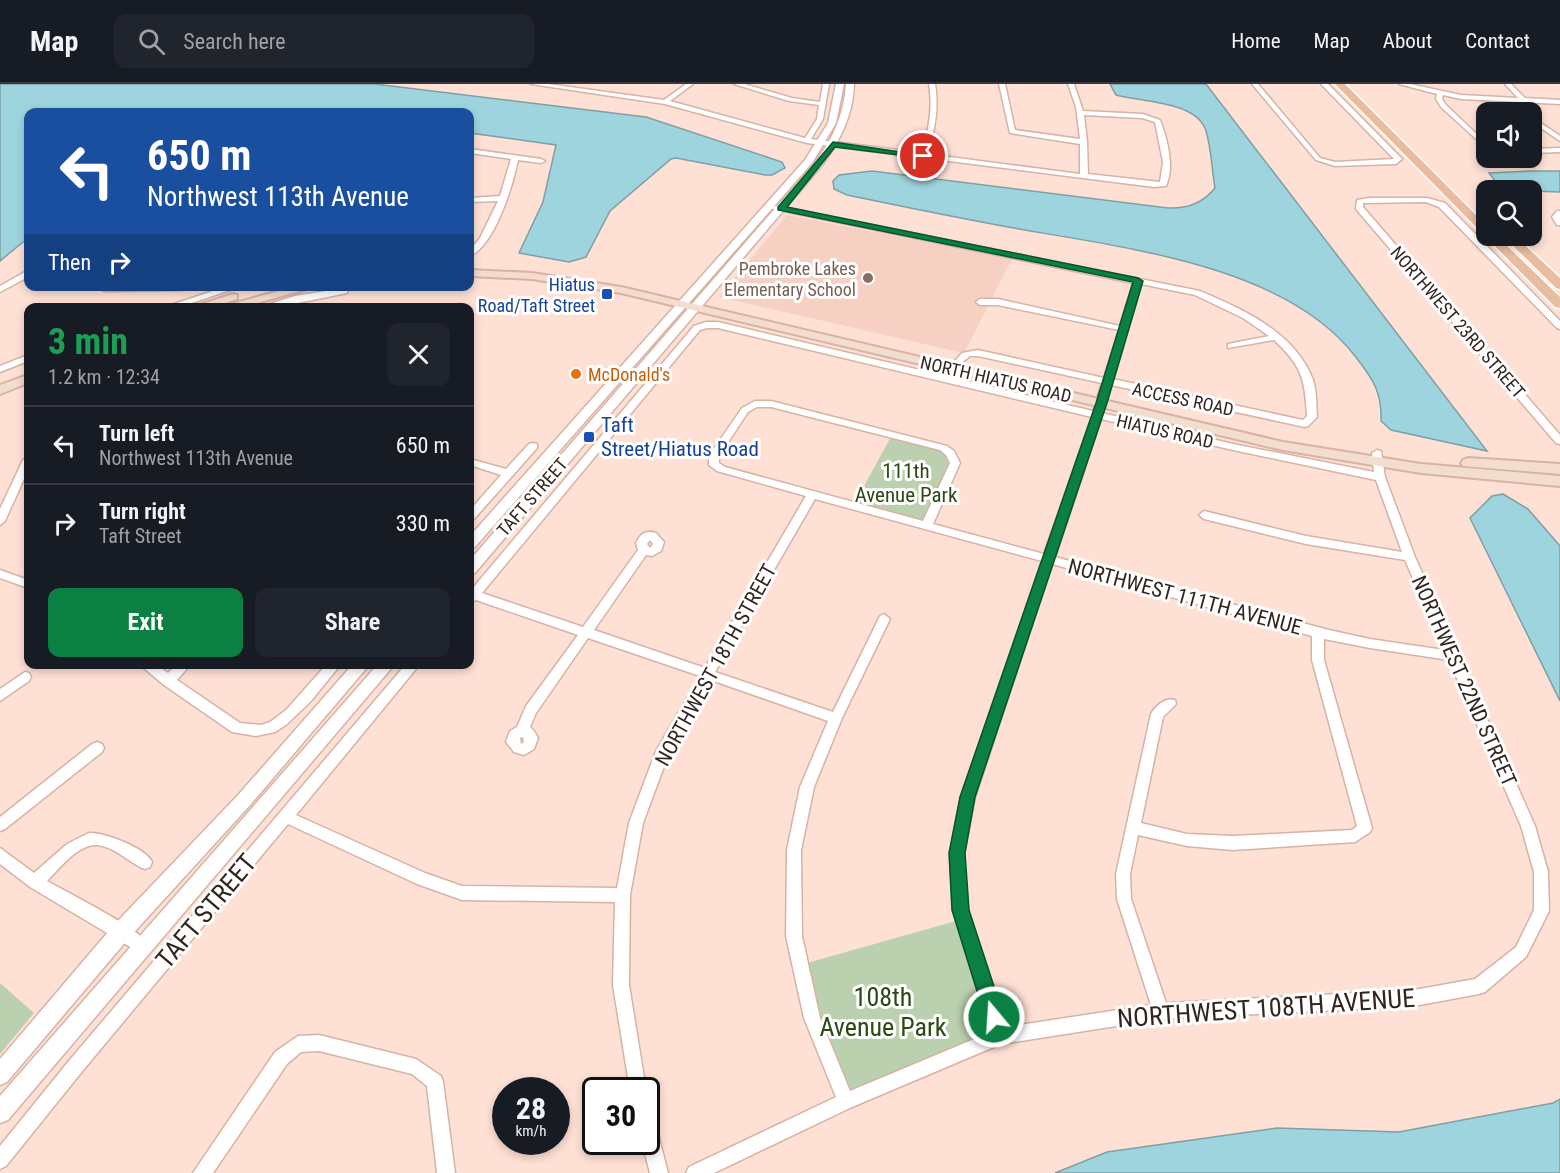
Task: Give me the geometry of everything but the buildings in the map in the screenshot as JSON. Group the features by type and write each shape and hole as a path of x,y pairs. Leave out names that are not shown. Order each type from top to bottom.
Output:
{"main road":[{"path":"1340,84 1476,221"},
{"path":"1354,84 1429,157"},
{"path":"1501,246 1560,304"},
{"path":"1519,246 1560,285"},
{"name":"NORTH HIATUS ROAD","path":"474,266 540,269 587,275 692,303 1103,399"},
{"name":"NORTH HIATUS ROAD","path":"474,273 576,281 692,303"},
{"path":"214,303 257,291"},
{"path":"243,303 293,291"},
{"name":"NORTH HIATUS ROAD","path":"787,325 960,361 1283,446 1379,464 1560,481"},
{"path":"0,380 24,371"},
{"path":"0,390 24,381"},
{"name":"NORTH HIATUS ROAD","path":"1379,464 1450,461 1560,469"}],"street":[{"path":"534,84 556,85 665,102 807,141 1154,185 1164,183 1167,178 1158,121 1153,118 1082,113"},
{"path":"665,102 690,84"},
{"path":"736,84 747,85 791,100 824,104"},
{"path":"807,141 820,119 826,84"},
{"path":"840,84 850,85"},
{"name":"TAFT STREET","path":"474,564 635,376 746,232 822,143 832,123 840,84"},
{"path":"923,156 932,123 934,104 932,84"},
{"path":"1002,84 1012,132 1084,142"},
{"path":"1071,84 1082,113 1084,176"},
{"path":"1255,84 1318,159 1335,164 1392,164 1398,159 1324,84"},
{"path":"1402,84 1440,94 1560,102"},
{"path":"1508,84 1523,100"},
{"name":"TAFT STREET","path":"474,539 622,372 692,303 782,208 833,144 843,124 849,102 850,85"},
{"path":"1440,94 1439,99 1443,106 1476,137"},
{"path":"1542,126 1560,139"},
{"path":"1542,151 1560,150"},
{"path":"474,152 541,161"},
{"path":"474,249 495,219 515,157"},
{"path":"474,200 503,198"},
{"name":"NORTHWEST 23RD STREET","path":"1560,326 1442,205 1436,202 1404,200 1360,202 1359,207 1560,441"},
{"path":"770,206 1197,293 1258,324 1275,337"},
{"path":"746,232 759,234"},
{"path":"0,289 24,276"},
{"path":"1001,1036 960,910 957,853 968,797 1103,399 1138,281"},
{"path":"182,291 181,302 220,291"},
{"path":"295,303 344,291"},
{"path":"980,302 998,302 1124,328"},
{"name":"TAFT STREET","path":"474,591 697,328 706,325"},
{"name":"HIATUS ROAD","path":"706,325 718,325 1103,399"},
{"path":"1231,346 1275,337"},
{"name":"ACCESS ROAD","path":"1103,399 1305,424 1312,417 1309,383 1303,367 1275,337"},
{"path":"0,369 24,360"},
{"path":"622,372 635,376"},
{"name":"NORTHWEST 111TH AVENUE","path":"926,526 956,463 950,453 943,448 782,407 755,404 745,410 714,456 714,465 812,494 926,526 1318,633 1407,651 1452,656"},
{"path":"573,427 587,432"},
{"path":"474,511 533,446"},
{"path":"474,463 508,473"},
{"name":"NORTHWEST 22ND STREET","path":"1379,464 1409,557 1528,826 1541,872 1542,911"},
{"path":"0,521 24,469"},
{"name":"NORTHWEST 18TH STREET","path":"636,1077 621,985 623,895 636,823 663,751 812,494"},
{"path":"1204,515 1257,530 1346,549 1409,557"},
{"path":"521,732 531,710 644,550"},
{"path":"0,574 24,583"},
{"path":"474,596 587,632 836,718"},
{"path":"846,1101 812,1018 794,936 794,850 807,787 836,718 884,620"},
{"path":"1132,827 1187,840 1233,843 1355,836 1365,828 1318,660 1318,633"},
{"path":"152,669 237,728 254,730 273,728 289,715 330,669"},
{"path":"168,681 180,669"},
{"name":"TAFT STREET","path":"0,1074 121,932 245,799 359,669"},
{"name":"TAFT STREET","path":"0,1112 384,669"},
{"name":"TAFT STREET","path":"0,1160 74,1068 410,669"},
{"path":"0,696 25,677"},
{"path":"1161,1011 1124,898 1123,874 1157,714 1170,704"},
{"path":"0,825 97,748"},
{"path":"286,817 422,879 462,893 623,895"},
{"path":"35,882 76,845 89,839 99,839 145,862"},
{"path":"0,855 35,882 142,946"},
{"name":"NORTHWEST 108TH AVENUE","path":"695,1173 846,1101 1001,1036 1161,1011 1413,998 1479,986 1521,952 1542,911"},
{"path":"202,1173 281,1058 298,1044 319,1043 416,1067 435,1082 446,1173"},
{"path":"654,1155 659,1173"}],"shaded area":[{"name":"Pembroke Lakes Elementary School","path":"787,215 1012,259 965,351 959,352 719,297"}],"green space":[{"name":"111th Avenue Park","path":"892,435 943,448 955,463 926,526 853,506"},
{"name":"108th Avenue Park","path":"963,919 1001,1036 846,1101 800,965"},
{"path":"0,983 34,1013 0,1054"}],"water":[{"path":"0,84 375,84 646,117 782,162 785,168 772,175 765,175 676,158 671,159 610,211 586,257 569,262 519,253 543,202 556,145 474,134 474,108 24,108 24,241 0,261"},
{"path":"1110,84 1206,84 1487,451 1391,430 1381,421 1380,402 1375,386 1355,356 1324,325 1286,299 1242,280 1195,264 1147,252 847,195 834,189 833,181 839,175 872,171 1168,208 1188,206 1205,198 1215,188 1207,134 1199,119 1190,112 1165,104 1116,95"},
{"path":"1560,171 1560,192 1542,191 1542,180 1494,180 1489,173"},
{"path":"1503,494 1528,509 1560,546 1560,701 1470,518 1492,496"},
{"path":"1560,1099 1560,1173 1055,1173 1107,1152 1277,1128 1399,1132 1553,1103"}],"place":[{"name":"Pembroke Lakes Elementary School","path":"868,278"},
{"name":"Hiatus Road/Taft Street","path":"607,294"},
{"name":"McDonald's","path":"576,374"},
{"name":"Taft Street/Hiatus Road","path":"589,437"}],"route":[{"path":"923,156 833,144 782,208 1138,281 1101,403 968,797 957,853 960,910 994,1017"}]}
